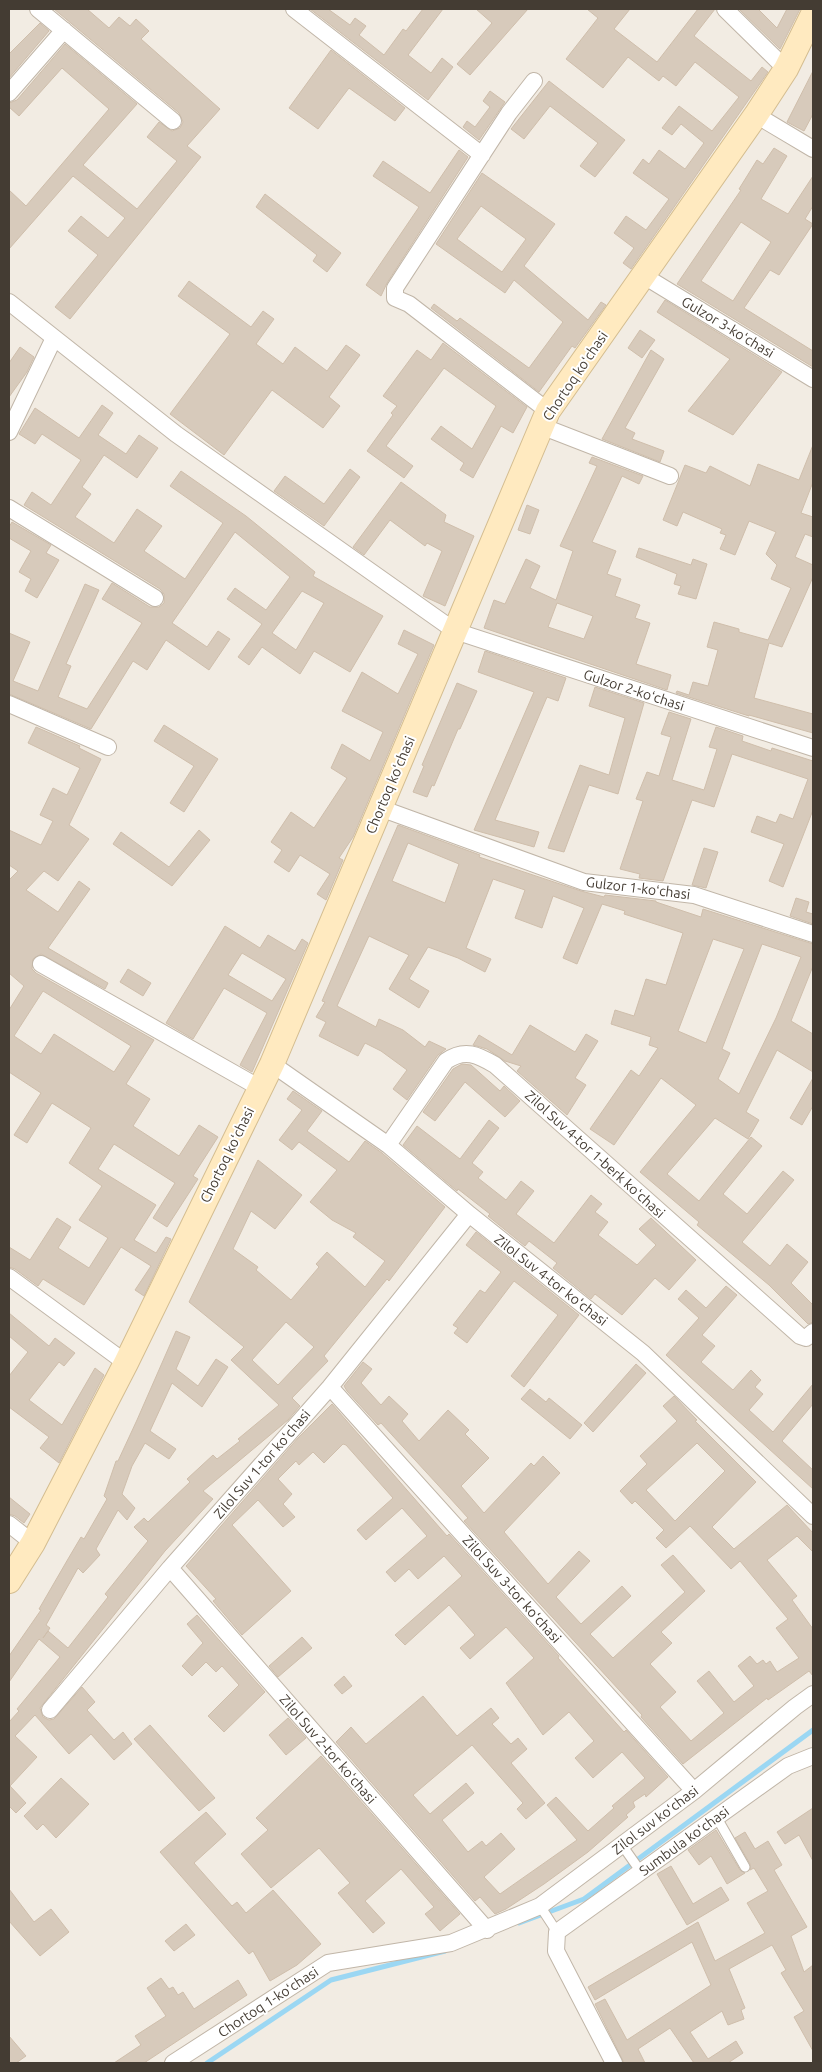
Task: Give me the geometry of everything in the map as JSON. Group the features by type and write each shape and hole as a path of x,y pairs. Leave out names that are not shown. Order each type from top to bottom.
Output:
{"main road":[{"name":"Chortoq koʻchasi","path":"9,1581 33,1543 126,1363 272,1064 544,419 756,115 786,69 813,14"}],"street":[{"path":"38,9 173,121"},
{"path":"294,9 482,155"},
{"path":"725,9 786,69"},
{"path":"9,93 64,30"},
{"path":"534,82 509,113 395,288 395,298 409,304 544,419 670,476"},
{"path":"756,115 813,149"},
{"name":"Gulzor 3-koʻchasi","path":"644,276 813,379"},
{"name":"Gulzor 2-koʻchasi","path":"9,302 176,434 455,632 813,748"},
{"path":"9,432 54,338"},
{"path":"9,508 155,598"},
{"path":"9,704 108,747"},
{"name":"Gulzor 1-koʻchasi","path":"380,808 584,882 694,895 813,934"},
{"path":"41,964 260,1088"},
{"name":"Zilol Suv 4-tor 1-berk koʻchasi","path":"388,1145 446,1061 454,1055 464,1053 476,1054 495,1065 800,1336 806,1338 813,1332"},
{"name":"Zilol Suv 4-tor koʻchasi","path":"272,1064 388,1145 468,1214 643,1353 812,1512"},
{"name":"Zilol Suv 1-tor koʻchasi","path":"50,1710 170,1568 330,1387 468,1214"},
{"path":"9,1277 126,1363"},
{"name":"Zilol Suv 3-tor koʻchasi","path":"330,1387 694,1791"},
{"path":"9,1524 33,1543"},
{"name":"Zilol Suv 2-tor koʻchasi","path":"170,1568 486,1930"},
{"name":"Zilol suv koʻchasi","path":"486,1930 540,1906 694,1791 813,1694"},
{"name":"Sumbula koʻchasi","path":"557,1932 788,1766 813,1756"},
{"name":"Chortoq 1-koʻchasi","path":"173,2063 328,1963 434,1947 486,1930"},
{"path":"557,1932 556,1951 614,2063"}],"lane":[{"path":"717,1818 745,1867"},
{"path":"622,1845 641,1872"},
{"path":"540,1906 557,1932"}],"building":[{"path":"54,9 87,9 109,28 119,17 130,26 136,19 149,31 141,39 220,109 187,146 201,157 70,319 55,307 98,255 68,231 81,216 108,238 125,218 73,176 9,249 9,190 26,206 109,109 62,68 19,116 9,107 9,103 17,100 65,44 137,104 83,165 137,209 177,161 147,137 159,122 172,131 180,128 183,122 179,113"},
{"path":"310,9 328,9 350,25 355,18 366,26 359,35 384,55 403,29 406,31 423,9 443,9 408,55 431,73 442,58 453,67 428,100"},
{"path":"476,9 528,9 470,75 457,64 492,23"},
{"path":"587,9 630,9 614,29 657,62 698,9 715,9 694,36 751,81 762,67 768,72 631,269 623,263 634,248 614,233 626,216 646,230 669,199 633,173 643,159 649,164 659,150 685,169 704,143 681,124 672,135 662,128 679,106 712,131 739,97 695,62 676,86 663,76 659,81 628,57 603,88 566,59 598,18"},
{"path":"739,9 758,9 777,28 787,9 800,9 780,49"},
{"path":"40,23 49,31 9,78 9,54"},
{"path":"331,50 405,108 395,121 349,88 318,129 289,108"},
{"path":"813,71 813,114 804,131 787,122"},
{"path":"549,81 625,140 595,177 580,166 598,143 550,106 524,139 511,129"},
{"path":"490,91 505,102 479,140 463,127 467,121 475,127 490,107 483,101"},
{"path":"774,148 787,156 761,199 788,214 813,176 813,206 805,219 813,224 779,275 770,270 744,308 813,351 813,367 677,284 741,190 739,189 757,160 763,164","holes":["741,222 771,242 733,301 701,281"]},
{"path":"459,150 468,157 387,283 381,296 366,285 419,207 373,176 383,161 430,193"},
{"path":"482,173 555,224 524,266 588,320 601,302 606,305 575,348 572,346 539,392 431,308 434,304 457,321 460,318 529,368 563,322 514,280 505,293 436,244","holes":["481,206 526,239 502,272 457,239"]},
{"path":"265,194 341,253 327,272 313,261 317,255 256,207"},
{"path":"189,281 251,327 263,311 274,319 256,344 283,364 295,347 327,371 346,345 360,355 329,397 340,406 323,428 272,390 224,455 170,414 230,334 178,296"},
{"path":"665,300 782,372 733,435 688,411 730,359 657,312"},
{"path":"640,330 655,340 642,358 628,348"},
{"path":"443,343 527,407 513,433 501,426 473,478 460,470 464,463 431,439 441,426 472,449 496,406 444,368 386,446 413,466 404,478 367,451 393,415 391,413 397,406 383,396 417,350 431,360"},
{"path":"20,347 34,357 27,372 9,397 9,363"},
{"path":"651,350 664,359 625,428 635,433 632,439 664,451 660,462 602,439"},
{"path":"102,405 113,413 98,435 126,454 139,435 158,448 137,478 104,455 82,487 91,494 75,517 114,543 137,509 162,526 144,551 185,579 223,523 170,486 181,471 246,516 315,572 313,576 383,616 350,672 314,651 300,674 262,647 249,665 238,657 262,624 227,599 235,588 266,610 290,577 235,532 172,623 207,647 218,631 230,639 209,670 166,640 147,670 133,661 91,729 9,694 9,633 30,642 13,681 38,691 85,584 99,590 66,664 71,666 58,697 87,709 142,623 102,599 112,583 150,607 159,607 164,603 164,594 160,589 24,505 32,492 51,505 81,460 42,434 35,444 19,434 35,408 79,438","holes":["302,591 324,603 296,650 272,633"]},
{"path":"813,445 813,482 801,513 813,517 813,537 805,534 795,557 813,565 813,577 782,647 769,643 754,698 813,714 813,733 749,716 676,693 677,691 689,695 693,682 708,686 718,650 707,647 714,622 739,629 739,632 768,640 791,588 771,579 777,565 766,554 776,532 749,521 735,555 720,549 726,535 720,533 722,529 683,512 677,526 663,520 685,465 706,473 710,466 750,486 758,464 799,480"},
{"path":"592,457 643,476 639,484 622,476 592,542 616,551 607,574 621,579 615,596 640,605 635,618 650,623 636,664 671,675 667,690 484,628 494,600 505,604 526,559 540,566 530,588 556,600 573,551 560,546 597,466 589,463","holes":["557,603 593,616 584,639 548,627"]},
{"path":"350,469 360,477 324,526 274,491 285,476 324,504"},
{"path":"401,482 446,515 444,522 474,536 445,606 423,596 442,551 427,543 425,546 390,520 364,555 353,547"},
{"path":"527,505 539,510 530,534 518,530"},
{"path":"12,522 51,545 46,553 59,560 37,598 25,591 31,579 19,572 31,551 9,538 9,527"},
{"path":"639,548 691,565 693,559 707,564 696,599 678,594 681,586 674,584 677,574 636,557"},
{"path":"404,630 434,645 353,837 339,858 343,860 326,900 317,894 330,874 300,855 289,872 274,862 282,850 271,842 291,812 314,828 347,778 331,768 342,744 370,761 383,732 342,711 362,672 398,694 418,654 398,644"},
{"path":"485,651 566,678 558,701 547,697 495,820 539,832 534,847 474,830 534,692 478,672"},
{"path":"457,683 477,691 460,729 458,729 434,786 432,785 427,797 413,792 424,766 422,765"},
{"path":"595,687 644,703 618,794 589,785 564,852 548,848 580,765 609,775 625,718 589,706"},
{"path":"669,712 691,719 672,780 704,790 717,749 709,747 716,727 743,736 742,741 771,751 772,748 813,761 813,810 783,887 769,881 784,844 751,832 757,816 776,823 780,814 793,819 808,779 732,754 714,807 692,800 663,881 639,878 640,874 620,869 643,801 636,799 647,772 659,776 671,737 661,734"},
{"path":"164,725 218,759 184,812 170,803 194,766 154,741"},
{"path":"36,727 80,746 79,748 101,759 69,825 89,839 58,881 44,871 26,890 58,912 79,881 90,889 48,948 108,983 105,989 41,954 33,959 32,969 154,1040 126,1084 150,1099 133,1126 179,1156 199,1125 218,1137 193,1176 198,1179 167,1227 153,1218 175,1183 114,1144 98,1169 156,1205 134,1240 156,1253 166,1237 171,1239 144,1296 135,1290 151,1266 121,1247 84,1305 43,1279 38,1286 15,1269 9,1267 9,1247 30,1260 57,1218 71,1227 58,1248 89,1268 108,1238 79,1220 102,1186 69,1163 91,1128 52,1103 27,1143 14,1135 41,1093 9,1072 9,1010 24,986 9,973 9,880 18,871 9,865 9,830 41,845 53,821 40,815 53,788 67,795 80,768 28,743","holes":["43,991 131,1046 114,1072 54,1034 41,1054 14,1036"]},
{"path":"398,825 480,855 479,857 581,891 604,897 605,895 656,901 701,917 703,909 813,944 813,966 791,1021 813,1034 813,1072 777,1050 746,1112 759,1120 748,1139 715,1118 667,1174 699,1201 751,1137 762,1146 723,1194 747,1214 783,1171 794,1180 742,1242 770,1266 787,1244 808,1262 791,1283 813,1305 813,1322 808,1324 769,1285 697,1225 699,1222 640,1172 696,1105 661,1078 614,1145 590,1129 631,1070 639,1076 658,1048 649,1045 651,1037 611,1024 615,1010 634,1016 646,979 666,985 683,933 624,914 625,911 602,904 577,964 563,958 584,908 553,896 542,928 515,918 525,890 493,879 466,948 491,959 485,972 458,958 428,947 409,979 429,991 419,1008 389,989 409,955 369,936 337,1006 376,1027 379,1019 403,1030 425,1047 429,1041 446,1049 438,1055 407,1100 393,1089 407,1070 381,1051 365,1043 358,1056 319,1036 326,1022 316,1017 325,1002 322,1001","holes":["408,843 459,864 445,903 392,881","713,939 744,949 706,1043 678,1031","762,944 801,957 776,1018 739,1094 718,1079 730,1053 722,1049"]},
{"path":"199,830 210,840 172,886 113,844 121,832 169,867"},
{"path":"704,848 718,852 706,888 692,885"},
{"path":"796,898 809,902 806,912 813,914 813,924 790,916"},
{"path":"225,926 260,948 268,935 295,951 302,939 308,943 252,1072 240,1065 267,1013 224,988 193,1039 166,1023","holes":["242,953 286,979 272,1001 228,975"]},
{"path":"128,969 151,983 143,996 120,982"},
{"path":"530,1025 575,1052 586,1034 598,1041 575,1078 586,1085 567,1115 517,1071 521,1066 505,1061 487,1049 473,1045 479,1035 512,1055"},
{"path":"462,1064 471,1065 500,1091 504,1086 520,1101 505,1117 465,1082 435,1121 423,1112 453,1069"},
{"path":"813,1078 813,1106 802,1125 790,1118"},
{"path":"293,1091 322,1111 307,1131 349,1162 365,1141 382,1153 445,1207 389,1281 387,1279 324,1356 328,1361 292,1398 300,1406 288,1420 203,1491 213,1499 165,1551 40,1708 43,1717 49,1720 54,1719 82,1687 95,1702 87,1710 114,1740 123,1732 132,1744 114,1760 91,1734 69,1754 35,1715 15,1736 37,1757 10,1786 26,1803 16,1813 9,1806 9,1722 19,1711 17,1709 60,1657 39,1639 9,1682 9,1656 41,1610 39,1609 81,1537 84,1539 107,1499 104,1496 116,1461 118,1461 137,1420 176,1331 190,1337 176,1369 198,1386 216,1359 228,1367 202,1407 172,1383 150,1431 176,1449 169,1459 145,1443 132,1466 122,1494 135,1508 127,1520 118,1510 96,1549 100,1555 83,1573 78,1568 46,1625 50,1628 43,1638 48,1631 68,1648 108,1597 105,1594 148,1541 134,1527 144,1518 148,1522 190,1482 187,1479 213,1455 217,1459 240,1441 238,1439 279,1405 231,1360 244,1347 189,1302 258,1160 302,1195 275,1229 251,1211 233,1249 258,1267 256,1270 291,1300 319,1267 316,1264 327,1252 365,1287 385,1261 353,1237 356,1233 332,1220 310,1202 337,1170 299,1142 292,1150 279,1140 302,1110 287,1099","holes":["286,1322 314,1347 278,1385 252,1360"]},
{"path":"489,1120 499,1128 472,1163 483,1172 478,1178 506,1200 521,1181 534,1191 516,1214 554,1243 591,1195 602,1204 595,1212 608,1222 598,1235 637,1265 656,1245 639,1229 651,1218 696,1260 669,1290 655,1278 622,1315 595,1294 591,1299 553,1268 557,1263 529,1241 525,1246 488,1216 490,1214 458,1189 457,1191 403,1145 417,1126 460,1159"},
{"path":"476,1232 579,1315 524,1387 511,1376 558,1315 514,1281 467,1343 454,1333 458,1328 453,1325 480,1290 485,1293 501,1272 466,1245"},
{"path":"726,1286 737,1295 702,1335 715,1346 701,1362 733,1390 751,1370 761,1380 755,1387 763,1394 749,1410 773,1432 813,1384 813,1404 782,1441 813,1470 813,1489 666,1355 699,1318 678,1299 686,1290 706,1308"},
{"path":"9,1313 49,1346 55,1338 75,1353 64,1366 59,1362 29,1400 62,1425 95,1368 104,1375 59,1463 40,1448 49,1437 9,1407 9,1376 28,1352 9,1336"},
{"path":"363,1362 372,1369 361,1383 381,1405 389,1396 408,1414 402,1421 419,1441 448,1410 469,1430 465,1434 489,1458 461,1486 484,1513 531,1463 534,1466 543,1456 560,1473 504,1532 548,1584 579,1551 590,1561 556,1597 581,1624 622,1586 631,1596 590,1634 613,1658 685,1592 661,1565 673,1555 705,1591 661,1632 672,1643 650,1664 676,1692 660,1707 691,1741 724,1713 697,1681 709,1671 734,1702 754,1686 738,1666 750,1656 757,1664 763,1660 766,1664 770,1661 777,1672 799,1658 776,1628 788,1619 740,1561 731,1569 690,1526 666,1548 656,1538 664,1530 635,1501 632,1504 620,1491 647,1464 640,1456 677,1421 663,1406 674,1396 697,1420 695,1421 756,1482 712,1527 734,1549 787,1505 813,1533 813,1552 797,1536 767,1560 797,1596 792,1600 813,1629 813,1676 809,1671 768,1700 767,1698 683,1764 641,1717 642,1715 464,1521 468,1518 381,1423 378,1425 344,1386","holes":["697,1443 725,1471 675,1521 646,1490"]},
{"path":"636,1364 646,1373 593,1432 584,1423"},
{"path":"530,1389 546,1402 549,1398 582,1425 570,1439 521,1399"},
{"path":"332,1404 447,1536 449,1534 559,1656 558,1658 624,1732 626,1730 668,1777 646,1797 645,1794 633,1802 635,1807 626,1815 628,1817 588,1852 544,1884 495,1914 480,1897 475,1901 336,1742 351,1727 366,1744 423,1696 457,1736 491,1708 499,1718 492,1724 511,1744 518,1738 527,1749 511,1763 545,1803 526,1819 517,1809 523,1803 472,1745 413,1795 430,1814 466,1783 474,1793 442,1820 468,1852 482,1841 486,1846 501,1833 515,1849 484,1877 500,1894 577,1840 547,1805 556,1797 588,1831 614,1808 612,1806 645,1778 622,1752 593,1778 575,1758 594,1741 569,1712 543,1735 506,1683 534,1658 506,1627 470,1659 460,1648 475,1635 449,1605 405,1645 395,1635 462,1576 444,1556 418,1579 409,1569 395,1582 386,1572 427,1536 402,1508 366,1540 357,1530 393,1498 346,1445 343,1444 324,1463 313,1452 299,1465 296,1461 278,1479 292,1494 283,1504 295,1517 283,1527 258,1500 232,1525 291,1591 242,1635 213,1601 216,1599 186,1566 298,1438"},
{"path":"9,1497 30,1514 24,1523 9,1514"},
{"path":"197,1615 265,1692 224,1732 208,1716 239,1685 222,1666 216,1672 206,1662 192,1676 182,1666 203,1643 187,1624"},
{"path":"302,1637 312,1648 278,1677 269,1666"},
{"path":"344,1676 352,1686 342,1694 334,1685"},
{"path":"288,1718 306,1738 286,1755 269,1735"},
{"path":"150,1725 215,1798 199,1811 134,1739"},
{"path":"321,1756 460,1914 440,1931 425,1914 434,1907 401,1869 365,1901 385,1923 373,1933 338,1893 350,1883 319,1848 271,1888 241,1854 268,1830 256,1818"},
{"path":"61,1778 89,1804 56,1838 43,1824 37,1830 24,1816"},
{"path":"813,1808 813,1861 799,1835 785,1844 777,1832"},
{"path":"206,1812 226,1834 194,1863 232,1906 237,1902 246,1913 273,1890 321,1944 297,1965 270,1981 253,1951 249,1954 160,1852"},
{"path":"716,1830 740,1870 745,1873 727,1884 711,1856 699,1865 688,1850"},
{"path":"745,1832 755,1849 768,1841 782,1865 774,1870 807,1927 791,1936 804,1972 813,1965 813,2051 794,2017 804,2011 781,1973 786,1970 772,1945 729,1969 745,2008 741,2010 744,2019 728,2025 722,2011 690,2032 708,2059 736,2041 743,2053 728,2063 694,2063 670,2028 638,2049 645,2063 624,2063 595,2004 605,1999 627,2040 711,1985 692,1942 595,2000 588,1987 698,1922 715,1961 765,1933 747,1903 768,1891 754,1868 750,1870 750,1864 735,1838"},
{"path":"671,1866 693,1904 721,1887 729,1900 687,1925 657,1874"},
{"path":"9,1889 34,1922 51,1909 69,1932 40,1956 9,1921"},
{"path":"186,1924 195,1935 174,1951 165,1941"},
{"path":"161,1978 169,1989 173,1987 178,1995 183,1992 194,2009 238,1980 247,1995 144,2063 114,2063 141,2045 135,2036 166,2016 147,1988"},
{"path":"9,2036 26,2056 16,2063 9,2063"}],"waterway":[{"path":"519,1923 584,1899 813,1730"},
{"path":"207,2063 331,1980 445,1951"}]}
